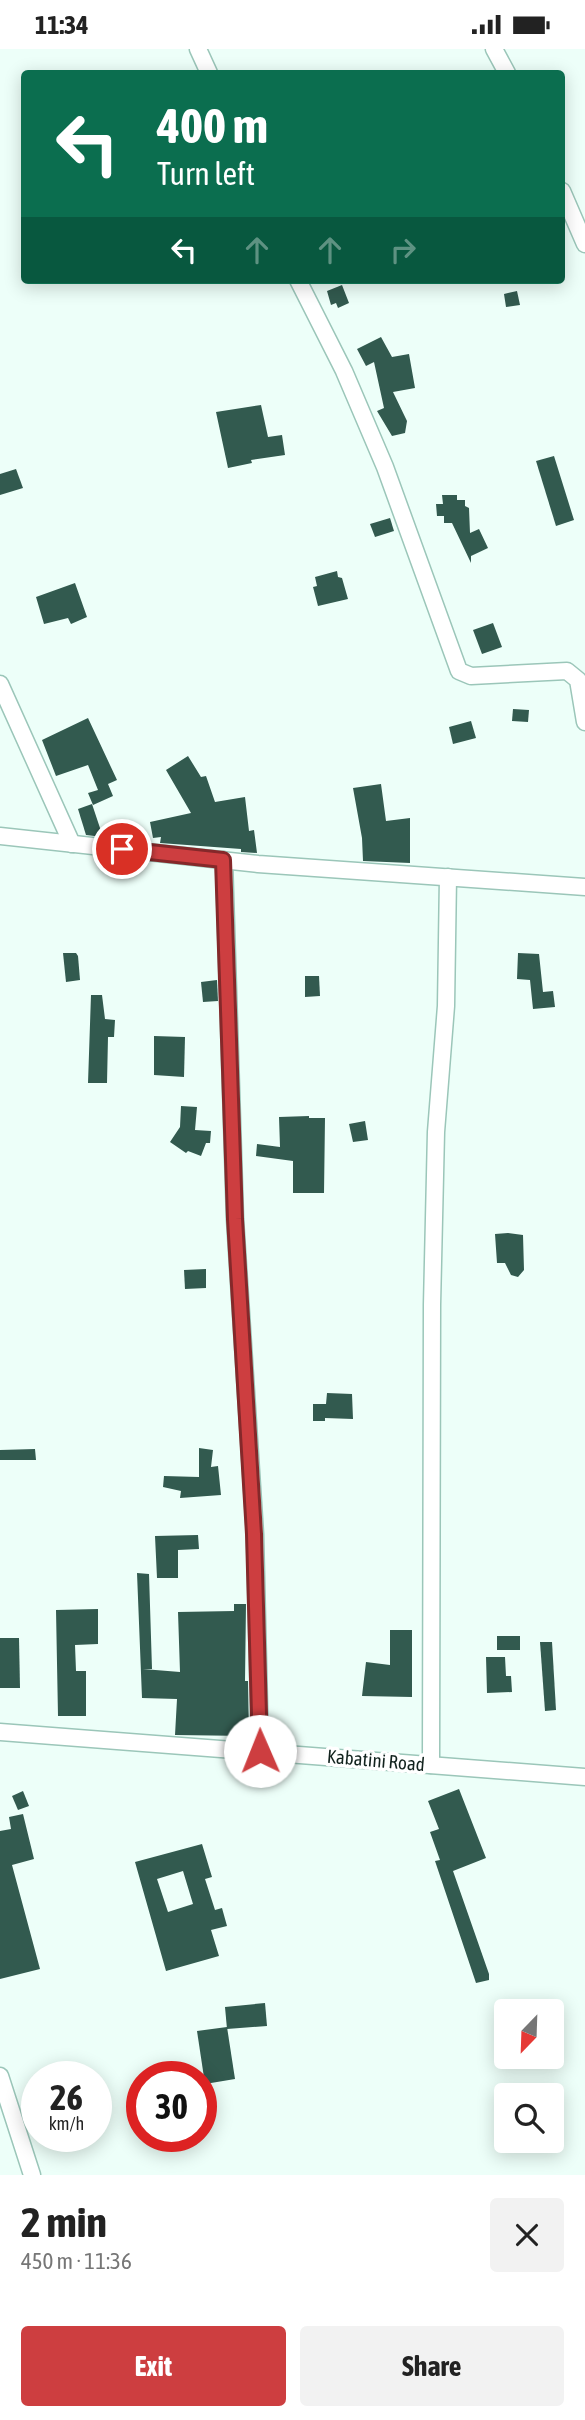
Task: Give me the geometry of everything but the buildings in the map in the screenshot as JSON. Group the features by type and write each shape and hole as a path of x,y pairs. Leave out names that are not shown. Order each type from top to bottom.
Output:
{"street":[{"path":"198,49 208,70"},
{"path":"494,49 505,70"},
{"path":"565,198 585,244"},
{"path":"300,284 344,371 385,467 458,671 471,675 567,671 578,680 585,722"},
{"path":"0,684 72,844"},
{"path":"0,836 223,860 585,887"},
{"path":"223,860 235,1219 254,1534 260,1751"},
{"path":"431,1765 432,1305 436,1132 446,1006 448,877"},
{"name":"Kabatini Road","path":"0,1732 585,1777"},
{"path":"0,2076 32,2175"}],"route":[{"path":"122,849 223,860 235,1219 254,1534 260,1751"}]}
